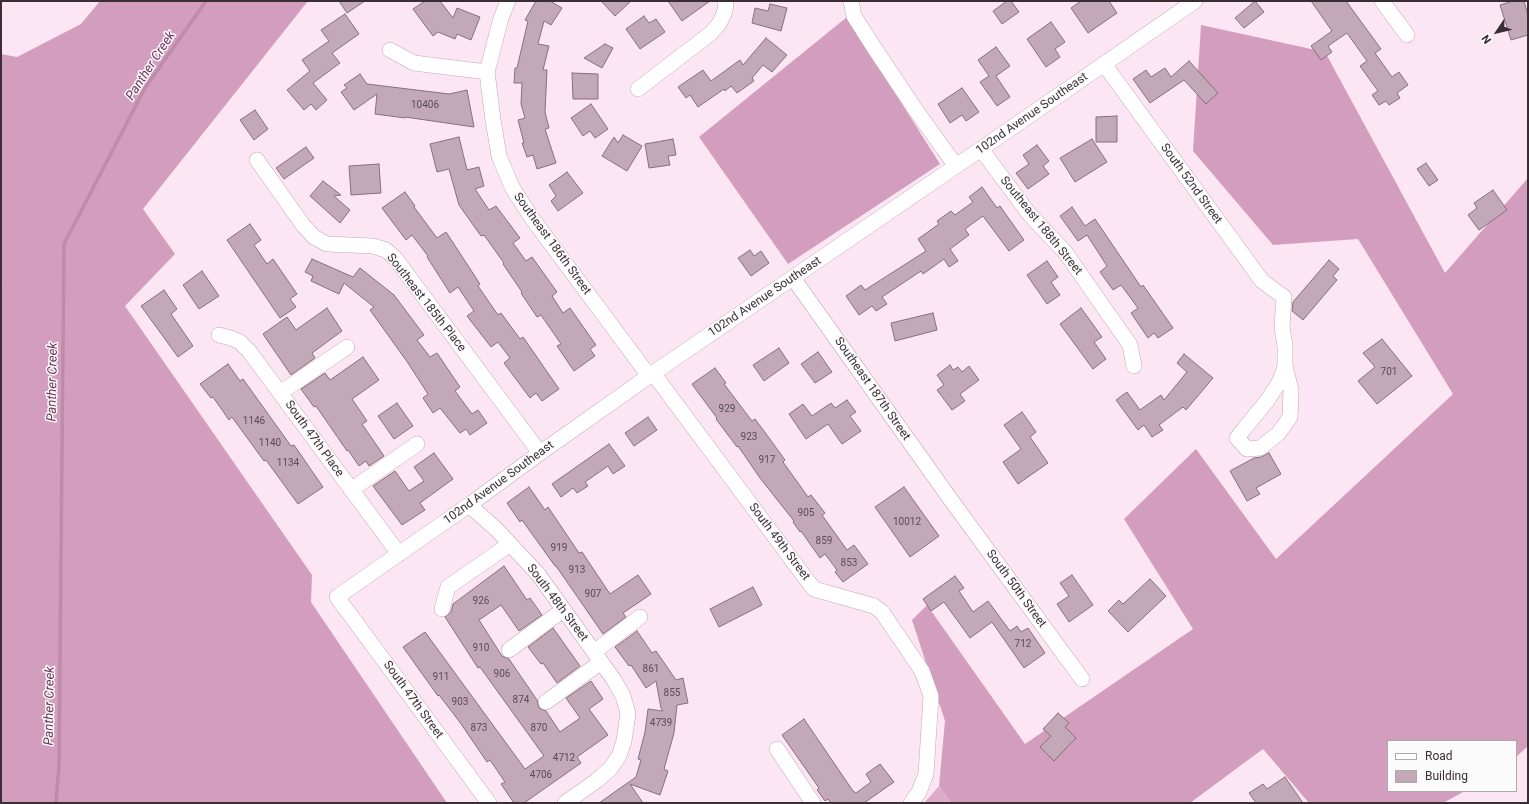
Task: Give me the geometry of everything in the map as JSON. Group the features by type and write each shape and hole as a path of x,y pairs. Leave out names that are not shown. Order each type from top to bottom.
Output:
{"street":[{"path":"390,50 414,63 487,72 501,18 508,1"},
{"path":"638,89 710,34 719,24 724,14 726,5 725,1"},
{"path":"851,1 854,16 873,46 915,109 956,166"},
{"name":"102nd Avenue Southeast","path":"338,597 651,374 1195,1"},
{"path":"1382,1 1407,35"},
{"name":"South 52nd Street","path":"1104,64 1262,281 1284,297 1282,327 1285,346 1285,366"},
{"name":"Southeast 186th Street","path":"487,72 499,156 512,187 531,217 651,374"},
{"name":"Southeast 188th Street","path":"981,149 1030,215 1069,258 1130,345 1134,366"},
{"name":"Southeast 185th Place","path":"258,160 303,225 314,237 327,244 373,246 386,250 395,258 540,452"},
{"name":"Southeast 187th Street","path":"793,278 951,500"},
{"name":"South 47th Place","path":"219,335 240,342 249,351 399,554"},
{"path":"280,393 347,347"},
{"path":"1285,366 1291,390 1290,417 1278,434 1260,448 1247,449 1237,438 1267,402 1280,380 1285,366"},
{"name":"South 49th Street","path":"651,374 814,589 874,606 882,612 922,671 931,696 926,774 919,792 911,803"},
{"path":"351,490 417,444"},
{"name":"South 50th Street","path":"951,500 1082,679"},
{"name":"South 48th Street","path":"469,505 496,529 538,574 614,680 623,696 628,713 624,741 619,756 610,769 565,803"},
{"path":"442,610 448,588 510,544"},
{"name":"South 47th Street","path":"338,597 489,803"},
{"path":"510,650 563,610"},
{"path":"546,702 640,617"},
{"path":"777,749 813,803"}],"shaded area":[{"path":"100,1 308,1 143,209 175,254 125,306 312,575 311,602 447,803 1,803 1,287 3,285 1,284 1,54 17,57 81,24"},
{"path":"847,17 940,164 788,264 699,137"},
{"path":"1201,25 1325,52 1445,273 1528,178 1528,746 1517,756 1517,740 1387,740 1387,792 1463,792 1443,803 1309,803 1263,749 1190,803 951,803 939,786 945,721 912,620 927,605 1025,744 1193,629 1124,519 1196,449 1276,559 1453,394 1358,239 1273,245 1193,151"},
{"path":"939,786 951,803 924,803"}],"building":[{"path":"339,1 365,1 347,13"},
{"path":"425,1 440,1 453,18 457,8 480,17 471,40 457,34 455,39 438,32 433,36 413,9"},
{"path":"536,1 550,1 562,8 551,25 544,21 538,44 549,46 543,70 547,70 545,112 549,128 545,129 556,163 537,169 533,155 527,157 522,143 524,143 518,120 525,118 521,104 522,83 514,83 515,68 517,68 528,21 525,20"},
{"path":"601,1 631,1 615,16"},
{"path":"668,1 710,1 682,21"},
{"path":"1007,1 1011,1 1019,12 1002,24 993,11"},
{"path":"1081,1 1109,1 1117,13 1088,33 1071,8"},
{"path":"1255,1 1264,12 1244,28 1235,18"},
{"path":"1311,1 1346,1 1381,49 1375,53 1392,77 1399,72 1408,85 1397,93 1400,98 1389,105 1386,101 1379,105 1372,95 1378,91 1360,66 1367,61 1347,33 1328,46 1332,52 1321,60 1311,46 1332,31"},
{"path":"1513,1 1524,1 1528,15 1528,35 1511,40 1500,5"},
{"path":"770,4 787,8 781,31 752,23 755,8 768,11"},
{"path":"345,14 359,34 332,53 340,63 313,83 327,100 316,110 311,104 304,110 287,90 310,71 302,60 329,41 321,30"},
{"path":"644,16 649,23 656,19 665,32 640,49 626,29"},
{"path":"1051,22 1065,42 1055,49 1060,57 1046,67 1027,39"},
{"path":"766,38 787,55 772,72 763,65 752,78 754,81 737,93 731,86 725,91 724,89 698,107 690,95 686,98 678,87 703,70 711,81 740,60 743,65"},
{"path":"605,44 613,48 602,68 584,58"},
{"path":"996,47 1010,66 996,76 1010,97 997,106 980,82 989,76 978,60"},
{"path":"1189,61 1218,93 1206,104 1184,80 1150,103 1133,79 1146,70 1151,77 1165,68 1171,77"},
{"path":"572,73 598,74 598,99 573,99"},
{"path":"360,74 367,84 449,94 467,90 474,127 375,114 377,94 354,110 341,92 347,88 344,85"},
{"path":"962,88 979,112 966,121 962,115 950,123 938,104"},
{"path":"591,104 608,129 595,138 590,131 583,136 571,118"},
{"path":"255,110 268,129 254,140 240,120"},
{"path":"1117,116 1117,142 1096,142 1096,117"},
{"path":"623,135 642,146 627,171 602,156 614,137 618,143"},
{"path":"459,137 467,170 479,167 484,186 475,189 489,210 496,206 520,238 513,243 526,261 532,257 557,292 552,296 563,313 570,308 596,345 590,349 595,356 574,371 557,346 561,344 541,315 537,317 503,264 504,263 484,235 481,236 459,205 449,169 437,172 430,144"},
{"path":"673,139 676,155 668,156 670,165 649,168 645,144"},
{"path":"1092,139 1107,162 1075,182 1060,158"},
{"path":"1037,145 1049,161 1043,166 1049,174 1028,189 1016,173 1029,164 1023,155"},
{"path":"306,147 314,158 284,179 276,168"},
{"path":"1426,163 1438,180 1429,186 1417,169"},
{"path":"379,164 381,193 351,195 349,166"},
{"path":"567,172 583,193 558,211 551,201 556,196 549,185"},
{"path":"323,181 341,195 334,196 350,210 340,223 310,196"},
{"path":"982,187 997,208 1000,206 1024,240 1009,251 983,216 965,229 969,235 950,249 958,261 949,267 944,259 923,274 921,271 882,297 887,304 876,311 872,306 859,315 846,296 861,285 865,290 926,251 918,239 939,224 937,221 951,211 955,215 973,202 969,197"},
{"path":"1493,190 1507,210 1479,230 1468,215 1477,208 1474,203"},
{"path":"405,192 437,238 446,232 480,284 478,286 498,315 501,313 520,339 523,337 559,389 542,401 536,393 530,398 504,363 510,358 498,342 491,347 467,316 474,311 458,287 450,293 427,257 428,256 412,235 406,240 382,208"},
{"path":"1072,207 1085,226 1095,219 1141,287 1143,285 1173,328 1158,338 1154,333 1148,338 1131,313 1138,308 1121,285 1113,290 1100,272 1107,266 1087,235 1078,241 1060,216"},
{"path":"250,224 261,240 254,245 267,264 273,259 297,294 290,299 296,307 280,318 227,240"},
{"path":"750,250 754,256 761,251 769,263 751,276 738,258"},
{"path":"312,259 353,277 360,268 394,295 424,335 417,340 430,357 437,353 460,387 455,391 472,414 478,410 487,423 470,435 466,429 460,433 440,408 433,413 423,398 428,394 370,310 374,307 344,283 339,294 311,281 313,276 305,272"},
{"path":"1329,260 1339,269 1333,276 1337,280 1303,320 1292,311 1293,302"},
{"path":"1047,261 1058,277 1051,282 1060,295 1047,304 1027,275"},
{"path":"202,271 219,296 199,309 183,285"},
{"path":"164,290 177,309 171,314 193,346 178,357 141,306"},
{"path":"327,308 342,331 312,353 315,358 291,375 263,334 287,317 296,330"},
{"path":"1081,308 1102,337 1094,342 1106,359 1093,369 1060,324"},
{"path":"933,313 937,330 895,341 891,323"},
{"path":"1382,339 1412,376 1377,404 1358,381 1375,367 1363,353"},
{"path":"779,348 789,363 764,381 753,365"},
{"path":"818,352 832,372 815,383 801,364"},
{"path":"1184,354 1213,378 1186,410 1183,407 1159,425 1163,430 1152,437 1144,425 1138,430 1116,400 1127,392 1140,410 1161,395 1164,400 1187,372 1177,363"},
{"path":"363,357 379,380 352,399 367,421 362,424 384,456 369,466 366,461 359,466 316,406 314,407 301,389 325,373 330,380"},
{"path":"228,364 240,381 243,379 291,446 294,445 323,487 298,504 232,417 229,420 213,397 211,398 200,384"},
{"path":"950,365 953,370 958,367 962,372 969,366 979,380 960,394 965,401 952,410 937,390 944,385 937,375"},
{"path":"715,368 726,383 724,384 752,421 755,419 785,460 783,462 808,497 811,495 825,513 822,515 847,550 854,545 868,564 843,582 835,572 837,570 825,554 820,558 801,531 800,532 793,522 794,521 716,419 717,418 692,384"},
{"path":"847,400 856,412 850,416 861,431 842,444 828,424 806,439 789,414 803,404 812,416 831,403 835,408"},
{"path":"397,403 413,426 394,439 378,416"},
{"path":"1022,412 1036,432 1030,437 1048,463 1018,484 1003,462 1021,449 1004,425"},
{"path":"648,417 657,430 634,446 625,433"},
{"path":"609,444 625,466 613,474 608,466 585,482 588,486 577,493 573,488 561,497 552,484"},
{"path":"434,453 453,479 420,503 425,510 402,525 373,486 395,471 409,491 424,481 414,467"},
{"path":"1269,453 1281,474 1256,488 1260,494 1247,501 1230,471 1254,458 1261,457"},
{"path":"529,487 545,510 548,507 579,553 582,552 610,594 638,575 651,594 623,613 626,617 603,634 556,566 522,520 520,522 507,503"},
{"path":"904,487 939,536 910,557 875,507"},
{"path":"504,566 527,600 530,598 542,615 519,631 501,605 479,620 502,656 509,659 537,700 539,708 546,711 560,732 580,718 566,698 591,681 603,699 589,709 608,735 577,757 581,763 524,803 514,803 501,784 505,782 490,760 487,762 459,721 439,695 438,696 403,647 425,632 525,769 544,756 480,667 478,668 445,617 451,612 453,604"},
{"path":"1072,575 1093,605 1069,622 1057,604 1069,596 1060,583"},
{"path":"955,576 964,588 959,591 973,612 988,601 1010,631 1017,626 1021,632 1028,628 1045,653 1024,668 992,622 970,638 944,602 931,611 923,599"},
{"path":"1150,579 1166,596 1128,632 1108,611 1119,600 1123,604"},
{"path":"753,587 762,605 719,627 710,609"},
{"path":"553,628 580,666 557,683 543,663 541,664 528,647"},
{"path":"637,631 652,653 656,651 676,680 683,678 688,703 677,705 674,733 664,769 668,771 660,795 630,784 643,803 599,803 636,777 641,760 638,759 645,732 648,709 663,711 661,708 656,681 646,688 631,665 629,666 615,647"},
{"path":"1058,713 1069,723 1065,727 1076,738 1054,761 1040,747 1051,736 1043,729"},
{"path":"804,719 853,791 856,793 871,782 866,774 880,764 894,782 864,803 831,803 828,799 825,801 817,790 819,788 782,735"},
{"path":"1285,777 1303,803 1256,803 1249,793 1263,784 1267,789"}],"waterway":[{"name":"Panther Creek","path":"56,803 59,765 64,244 145,88 206,1"}]}
